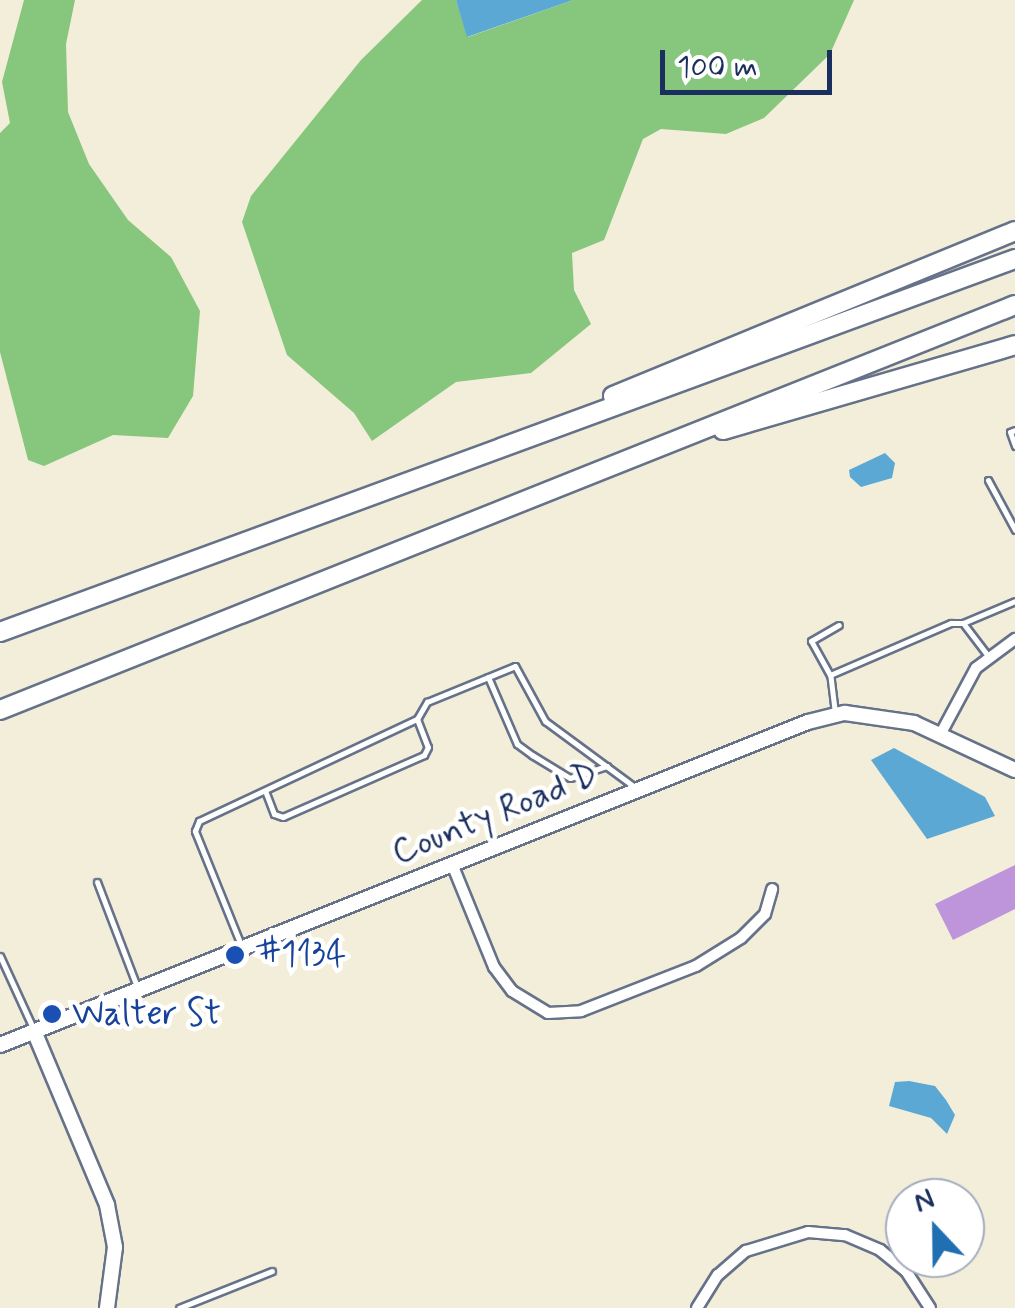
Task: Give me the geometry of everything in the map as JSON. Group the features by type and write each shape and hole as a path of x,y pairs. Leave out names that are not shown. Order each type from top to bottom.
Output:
{"highway":[{"path":"371,498 1015,231"},
{"path":"0,632 1015,258"},
{"path":"0,710 1015,305"},
{"path":"678,440 1015,345"}],"street":[{"path":"940,734 976,668 1015,639"},
{"name":"County Road D","path":"0,1044 638,790 836,716 879,714 940,734 1015,770"},
{"path":"452,864 494,967 512,991 548,1013 581,1011 696,966 765,914 772,890"},
{"path":"34,1031 108,1205 115,1246 108,1308"},
{"path":"698,1308 730,1263 767,1240 808,1232 862,1241 906,1270 930,1308"}],"lane":[{"path":"1015,430 1010,432 1015,446"},
{"path":"988,480 1015,530"},
{"path":"830,675 1015,601"},
{"path":"963,623 988,657"},
{"path":"836,716 830,675 811,642 839,625"},
{"path":"242,948 195,831 199,821 417,719 427,702 514,666 544,721 638,790"},
{"path":"488,677 517,744 570,778 606,766"},
{"path":"265,791 274,814 283,818 424,755 428,746 417,719"},
{"path":"96,882 138,990"},
{"path":"0,956 34,1031"},
{"path":"179,1308 272,1271"}],"green space":[{"path":"24,0 75,0 66,44 68,112 89,164 128,220 171,257 200,311 193,396 168,438 113,435 44,466 28,460 0,352 0,133 10,123 2,82"},
{"path":"422,0 456,0 468,37 573,0 854,0 830,54 764,118 726,134 661,129 643,139 604,240 572,253 574,290 591,324 531,373 456,382 372,441 354,413 287,355 242,222 251,196 361,60"}],"water":[{"path":"456,0 573,0 467,37"},
{"path":"885,453 895,463 892,478 861,487 850,477 849,470"},
{"path":"894,748 985,797 995,816 927,839 871,760"},
{"path":"895,1082 935,1086 946,1100 955,1115 947,1134 931,1118 889,1106"}],"building":[{"path":"1015,865 1015,909 953,940 935,904"}],"place":[{"name":"#1134","path":"235,955"},
{"name":"Walter St","path":"52,1014"}]}
